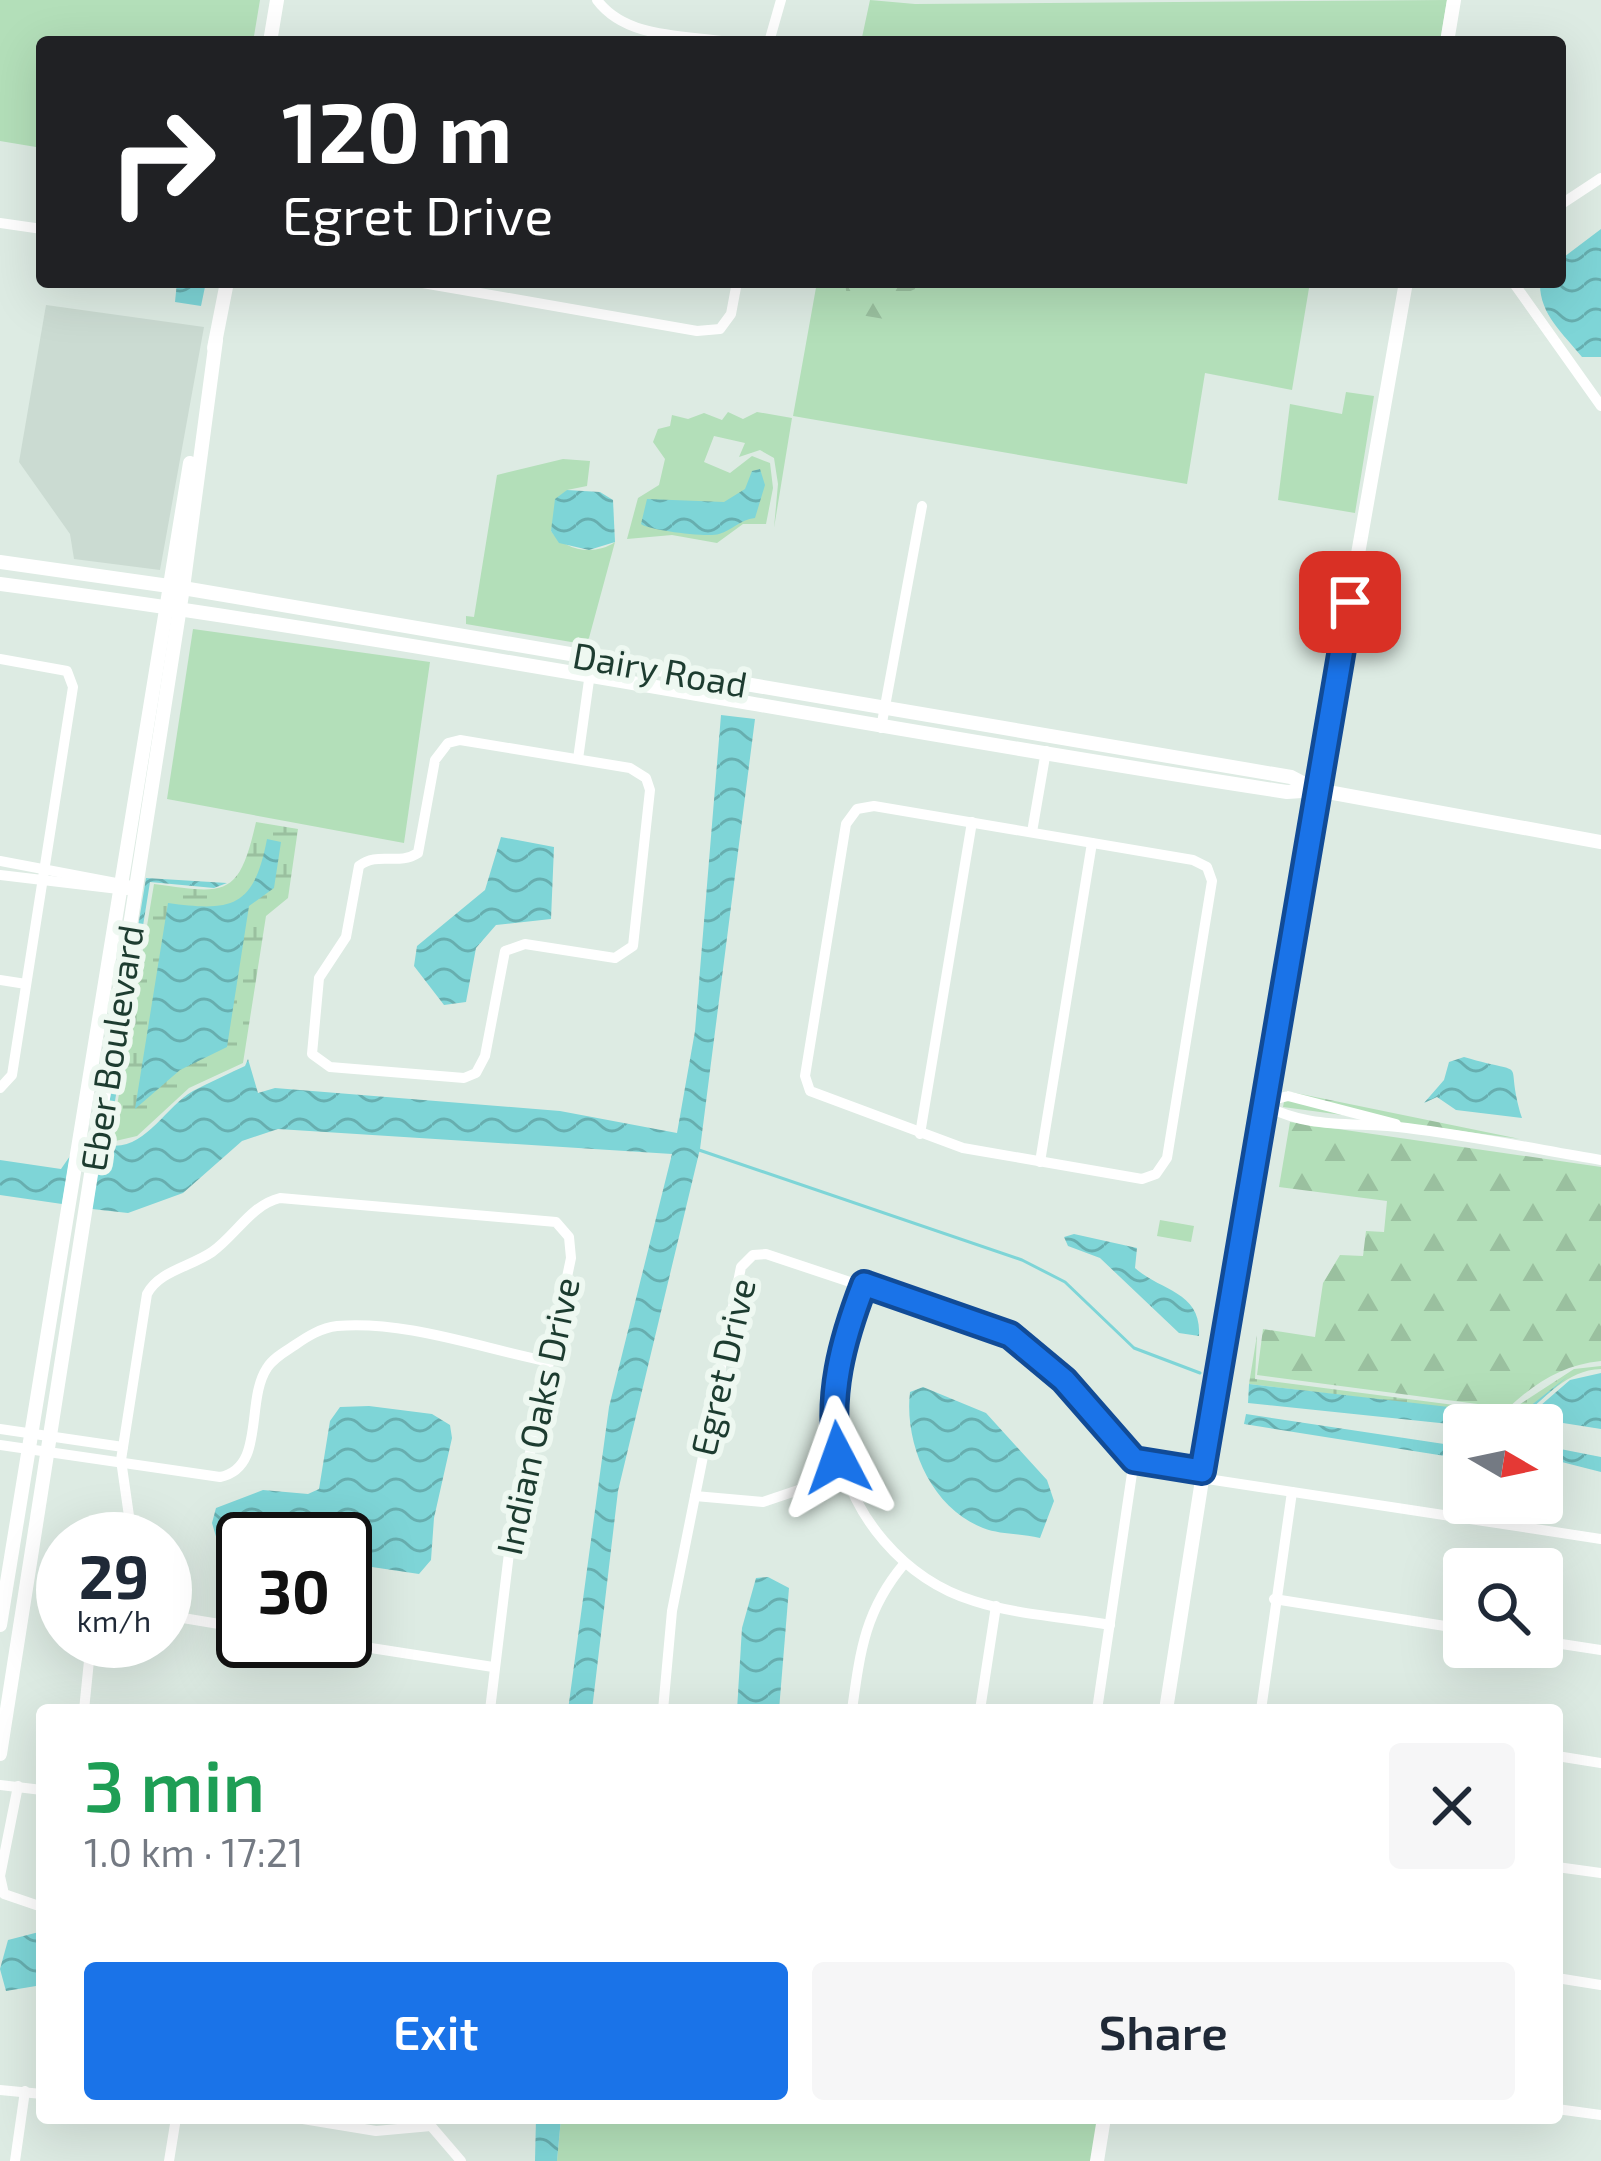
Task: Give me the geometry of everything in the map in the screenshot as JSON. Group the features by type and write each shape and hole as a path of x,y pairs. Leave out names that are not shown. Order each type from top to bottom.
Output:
{"street":[{"path":"271,36 277,0"},
{"path":"597,0 611,20 627,27 688,36"},
{"path":"772,36 781,0"},
{"path":"1448,36 1454,0"},
{"path":"1566,201 1601,178"},
{"path":"0,224 36,229"},
{"name":"Eber Boulevard","path":"0,1625 118,887 176,587 226,288"},
{"path":"451,288 697,331 720,329 731,314 736,288"},
{"path":"1167,1704 1261,1103 1405,288"},
{"path":"1518,288 1601,406"},
{"path":"881,728 922,506"},
{"name":"Dairy Road","path":"0,562 176,587 1291,777 1317,790"},
{"name":"Dairy Road","path":"0,584 172,607 1045,755 1288,792 1317,790 1601,842"},
{"name":"Eber Boulevard","path":"0,1754 6,1683 50,1443 137,887 172,607"},
{"path":"578,759 593,658"},
{"path":"0,659 58,667 72,679 12,1075 0,1088"},
{"path":"1032,832 1049,736"},
{"path":"460,740 578,759 638,771 650,790 633,946 615,958 525,944 505,951 485,1056 476,1073 464,1078 320,1063 309,1042 319,978 346,937 359,866 378,856 399,860 418,853 440,750 460,740"},
{"path":"874,806 972,822 1193,860 1207,867 1212,881 1171,1135 1167,1158 1156,1174 1142,1179 1040,1162 920,1134 823,1100 810,1091 805,1076 846,824 857,809 874,806"},
{"path":"920,1134 972,822"},
{"path":"1040,1162 1093,843"},
{"path":"0,861 118,887"},
{"path":"0,875 137,887"},
{"path":"0,980 26,984"},
{"path":"1261,1103 1288,1096 1306,1099 1402,1127 1601,1160"},
{"path":"1261,1103 1295,1119 1348,1128 1402,1127"},
{"name":"Indian Oaks Drive","path":"129,1512 122,1454 147,1294 153,1282 211,1252 256,1209 280,1198 556,1222 569,1238 571,1258 508,1553 490,1704"},
{"name":"Egret Drive","path":"663,1704 672,1610 694,1496 741,1267 754,1255 766,1254 864,1284 1010,1335 1064,1380 1134,1460"},
{"path":"864,1284 838,1362 833,1414 843,1475 867,1521 904,1564 935,1585 996,1606 1110,1624"},
{"path":"0,1445 28,1450 50,1443 95,1442 122,1454 220,1478 235,1474 246,1461 258,1386 269,1364 312,1333 338,1326 404,1332 546,1361"},
{"path":"0,1429 31,1432 93,1457 122,1454"},
{"path":"93,1457 95,1442"},
{"path":"1098,1704 1134,1460 1292,1492 1601,1539"},
{"path":"694,1496 763,1502 843,1475"},
{"path":"1262,1704 1292,1492"},
{"path":"853,1704 864,1627 883,1589 904,1564"},
{"path":"1274,1600 1443,1626"},
{"path":"981,1704 996,1606"},
{"path":"1563,1644 1601,1650"},
{"path":"372,1648 493,1667"},
{"path":"85,1704 88,1668"},
{"path":"1563,1757 1601,1763"},
{"path":"0,1784 36,1789"},
{"path":"18,1786 0,1876 4,1894 36,1904"},
{"path":"1563,1868 1601,1873"},
{"path":"1563,1979 1601,1985"},
{"path":"0,2090 36,2093"},
{"path":"15,2161 26,2091"},
{"path":"1563,2109 1601,2115"},
{"path":"169,2161 175,2124"},
{"path":"333,2124 376,2131 431,2126 461,2161"},
{"path":"1097,2161 1103,2124"}],"shaded area":[{"path":"46,305 204,327 160,570 74,559 70,534 19,462"}],"green space":[{"path":"0,0 260,0 254,36 36,36 36,147 0,141"},
{"path":"870,0 915,4 1447,0 1441,36 862,36"},
{"path":"816,288 1309,288 1292,390 1205,373 1187,484 793,416"},
{"path":"846,288 863,288 892,299 884,319 849,313"},
{"path":"1346,392 1374,396 1355,513 1278,500 1290,404 1342,414"},
{"path":"728,412 743,419 757,412 792,418 774,528 778,484 774,458 760,450 739,457 745,443 714,436 704,462 730,473 752,456 770,463 773,488 766,524 743,524 717,543 672,535 627,539 638,498 659,485 665,459 653,442 658,429 670,426 672,415 688,419 704,413 722,420"},
{"path":"563,459 590,461 587,486 567,490 551,531 580,549 615,542 589,638 583,644 466,624 466,616 474,617 497,475"},
{"path":"193,629 430,662 404,843 167,799"},
{"path":"256,822 298,829 288,898 266,916 243,1063 189,1088 137,1136 111,1142 154,884 198,889 226,885 243,865"},
{"path":"1286,1091 1520,1139 1283,1107"},
{"path":"1290,1122 1601,1167 1601,1361 1551,1376 1513,1404 1478,1404 1257,1375 1263,1329 1315,1337 1323,1283 1340,1255 1363,1256 1366,1231 1384,1232 1387,1201 1279,1187"},
{"path":"1160,1220 1194,1226 1191,1242 1157,1236"},
{"path":"1257,1335 1255,1379 1447,1404 1443,1407 1249,1384"},
{"path":"1601,1366 1572,1377 1535,1404 1520,1404 1574,1369"},
{"path":"560,2124 1097,2124 1091,2161 557,2161"}],"water":[{"path":"1601,229 1601,357 1582,357 1543,304 1541,288 1566,288 1566,255"},
{"path":"176,288 205,288 201,306 175,302"},
{"path":"760,469 765,485 755,518 713,535 641,524 647,499 724,502 745,489 752,471"},
{"path":"567,490 600,492 613,500 615,542 589,550 559,543 551,531 555,499"},
{"path":"721,715 755,719 700,1149 618,1491 593,1704 569,1704 609,1407 672,1154 278,1129 242,1141 183,1193 128,1213 92,1209 146,878 227,883 214,888 150,882 108,1145 133,1142 183,1098 245,1066 248,1059 258,1093 275,1088 560,1111 677,1133 695,1031"},
{"path":"501,837 554,847 551,919 496,925 476,948 466,1002 444,1005 414,966 417,946 485,890"},
{"path":"267,839 281,842 274,888 249,906 227,1047 180,1070 135,1109 168,903 209,906 237,900 255,879"},
{"path":"1464,1057 1512,1071 1522,1118 1456,1110 1437,1097 1424,1103 1444,1080 1449,1062"},
{"path":"70,1156 62,1204 0,1195 0,1160 61,1169"},
{"path":"1074,1234 1137,1248 1135,1268 1187,1301 1198,1321 1199,1336 1179,1333 1100,1258 1068,1246 1064,1237"},
{"path":"1601,1373 1601,1429 1563,1423 1563,1404 1542,1404 1570,1380"},
{"path":"1249,1384 1443,1406 1443,1423 1248,1403"},
{"path":"923,1387 986,1413 1047,1480 1054,1501 1040,1538 983,1528 965,1519 935,1490 917,1453 909,1412 910,1392"},
{"path":"340,1407 432,1414 450,1425 452,1438 434,1518 431,1560 419,1574 372,1567 372,1512 216,1512 216,1537 212,1523 216,1508 263,1490 308,1494 319,1489 330,1421"},
{"path":"1246,1414 1443,1444 1443,1456 1244,1424"},
{"path":"1563,1450 1601,1457 1601,1472 1563,1462"},
{"path":"768,1577 789,1588 779,1704 737,1704 742,1628 756,1578"},
{"path":"36,1933 36,1986 6,1991 0,1969 8,1940"},
{"path":"536,2124 560,2124 557,2161 535,2161"}],"waterway":[{"path":"699,1150 1022,1260 1065,1282 1134,1348 1200,1373"}],"route":[{"path":"838,1458 833,1414 838,1362 864,1284 1010,1335 1064,1380 1134,1460 1202,1471 1261,1103 1350,602"}]}
